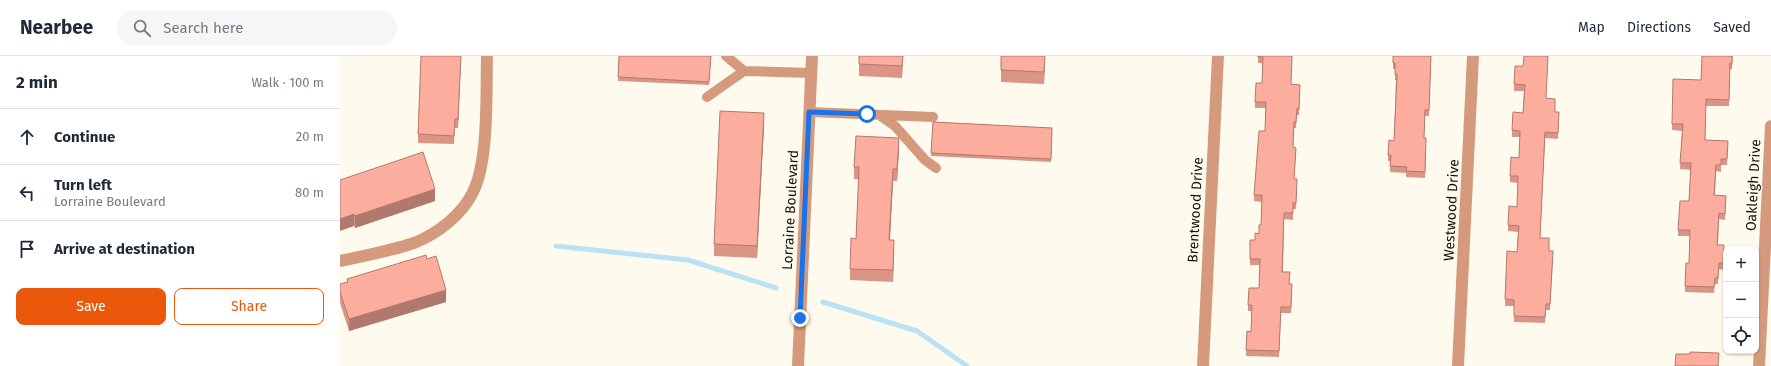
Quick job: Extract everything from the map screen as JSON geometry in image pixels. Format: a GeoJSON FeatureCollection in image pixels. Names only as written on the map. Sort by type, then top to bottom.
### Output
{"type":"FeatureCollection","features":[{"type":"Feature","properties":{"kind":"street"},"geometry":{"type":"LineString","coordinates":[[340,261],[414,242],[437,231],[454,217],[473,192],[483,151],[487,56]]}},
{"type":"Feature","properties":{"kind":"street","name":"Lorraine Boulevard"},"geometry":{"type":"LineString","coordinates":[[798,366],[812,56]]}},
{"type":"Feature","properties":{"kind":"street","name":"Brentwood Drive"},"geometry":{"type":"LineString","coordinates":[[1203,366],[1218,56]]}},
{"type":"Feature","properties":{"kind":"street","name":"Westwood Drive"},"geometry":{"type":"LineString","coordinates":[[1458,366],[1473,56]]}},
{"type":"Feature","properties":{"kind":"street","name":"Oakleigh Drive"},"geometry":{"type":"LineString","coordinates":[[1759,366],[1771,126]]}},
{"type":"Feature","properties":{"kind":"lane"},"geometry":{"type":"LineString","coordinates":[[726,56],[744,70],[811,73]]}},
{"type":"Feature","properties":{"kind":"lane"},"geometry":{"type":"LineString","coordinates":[[707,97],[744,70]]}},
{"type":"Feature","properties":{"kind":"lane"},"geometry":{"type":"LineString","coordinates":[[809,112],[933,117]]}},
{"type":"Feature","properties":{"kind":"lane"},"geometry":{"type":"LineString","coordinates":[[879,115],[895,126],[925,160],[936,168]]}},
{"type":"Feature","properties":{"kind":"building"},"geometry":{"type":"Polygon","coordinates":[[[421,56],[461,56],[458,119],[455,119],[454,136],[418,134],[421,56]]]}},
{"type":"Feature","properties":{"kind":"building"},"geometry":{"type":"Polygon","coordinates":[[[619,56],[711,56],[709,82],[618,77],[619,56]]]}},
{"type":"Feature","properties":{"kind":"building"},"geometry":{"type":"Polygon","coordinates":[[[859,56],[903,56],[902,66],[859,64],[859,56]]]}},
{"type":"Feature","properties":{"kind":"building"},"geometry":{"type":"Polygon","coordinates":[[[1001,56],[1045,56],[1044,72],[1001,70],[1001,56]]]}},
{"type":"Feature","properties":{"kind":"building"},"geometry":{"type":"Polygon","coordinates":[[[1258,56],[1292,56],[1291,84],[1300,85],[1299,109],[1297,108],[1296,122],[1294,122],[1293,147],[1296,148],[1294,179],[1297,179],[1296,203],[1293,203],[1293,213],[1284,213],[1282,272],[1290,272],[1289,284],[1292,284],[1291,307],[1281,307],[1279,351],[1246,350],[1247,331],[1251,332],[1252,305],[1248,305],[1249,288],[1259,288],[1260,259],[1250,259],[1250,240],[1255,240],[1255,233],[1259,234],[1259,225],[1261,225],[1262,195],[1254,195],[1259,131],[1265,131],[1266,102],[1255,102],[1256,83],[1262,83],[1263,57],[1258,56]]]}},
{"type":"Feature","properties":{"kind":"building"},"geometry":{"type":"Polygon","coordinates":[[[1393,56],[1431,56],[1429,110],[1425,110],[1425,172],[1406,171],[1407,167],[1390,166],[1391,155],[1388,155],[1389,140],[1394,141],[1397,74],[1395,74],[1395,63],[1393,63],[1393,56]]]}},
{"type":"Feature","properties":{"kind":"building"},"geometry":{"type":"Polygon","coordinates":[[[1524,56],[1548,56],[1546,98],[1555,99],[1555,112],[1559,112],[1558,133],[1545,132],[1540,238],[1549,238],[1549,251],[1553,251],[1550,304],[1546,304],[1545,317],[1514,316],[1514,300],[1505,299],[1507,251],[1517,252],[1519,226],[1508,225],[1509,206],[1517,207],[1518,176],[1510,176],[1511,157],[1519,158],[1520,131],[1512,130],[1513,112],[1523,113],[1525,85],[1514,84],[1515,66],[1523,66],[1524,56]]]}},
{"type":"Feature","properties":{"kind":"building"},"geometry":{"type":"Polygon","coordinates":[[[1702,56],[1732,56],[1732,63],[1730,63],[1729,100],[1706,99],[1705,140],[1728,141],[1727,159],[1721,159],[1721,165],[1716,165],[1714,195],[1726,196],[1725,214],[1719,213],[1717,245],[1724,245],[1723,263],[1719,263],[1718,278],[1715,278],[1714,287],[1685,286],[1686,263],[1689,263],[1690,230],[1678,230],[1680,201],[1689,201],[1691,163],[1680,163],[1683,124],[1672,124],[1673,79],[1701,80],[1702,56]]]}},
{"type":"Feature","properties":{"kind":"building"},"geometry":{"type":"Polygon","coordinates":[[[720,111],[764,113],[757,246],[714,244],[720,111]]]}},
{"type":"Feature","properties":{"kind":"building"},"geometry":{"type":"Polygon","coordinates":[[[933,122],[1052,128],[1051,159],[931,153],[933,122]]]}},
{"type":"Feature","properties":{"kind":"building"},"geometry":{"type":"Polygon","coordinates":[[[856,136],[899,138],[897,169],[893,169],[889,240],[894,240],[893,270],[850,269],[851,238],[856,239],[859,167],[854,167],[856,136]]]}},
{"type":"Feature","properties":{"kind":"building"},"geometry":{"type":"Polygon","coordinates":[[[423,152],[435,189],[355,216],[354,214],[340,219],[340,180],[423,152]]]}},
{"type":"Feature","properties":{"kind":"building"},"geometry":{"type":"Polygon","coordinates":[[[426,255],[427,259],[436,256],[446,290],[349,319],[340,292],[340,284],[348,282],[347,279],[426,255]]]}},
{"type":"Feature","properties":{"kind":"building"},"geometry":{"type":"Polygon","coordinates":[[[1690,352],[1719,353],[1718,366],[1675,366],[1676,354],[1690,354],[1690,352]]]}},
{"type":"Feature","properties":{"kind":"waterway"},"geometry":{"type":"LineString","coordinates":[[556,246],[688,260],[776,288]]}},
{"type":"Feature","properties":{"kind":"waterway"},"geometry":{"type":"LineString","coordinates":[[823,302],[917,331],[967,366]]}},
{"type":"Feature","properties":{"kind":"route"},"geometry":{"type":"LineString","coordinates":[[800,318],[809,112],[867,114]]}}]}
